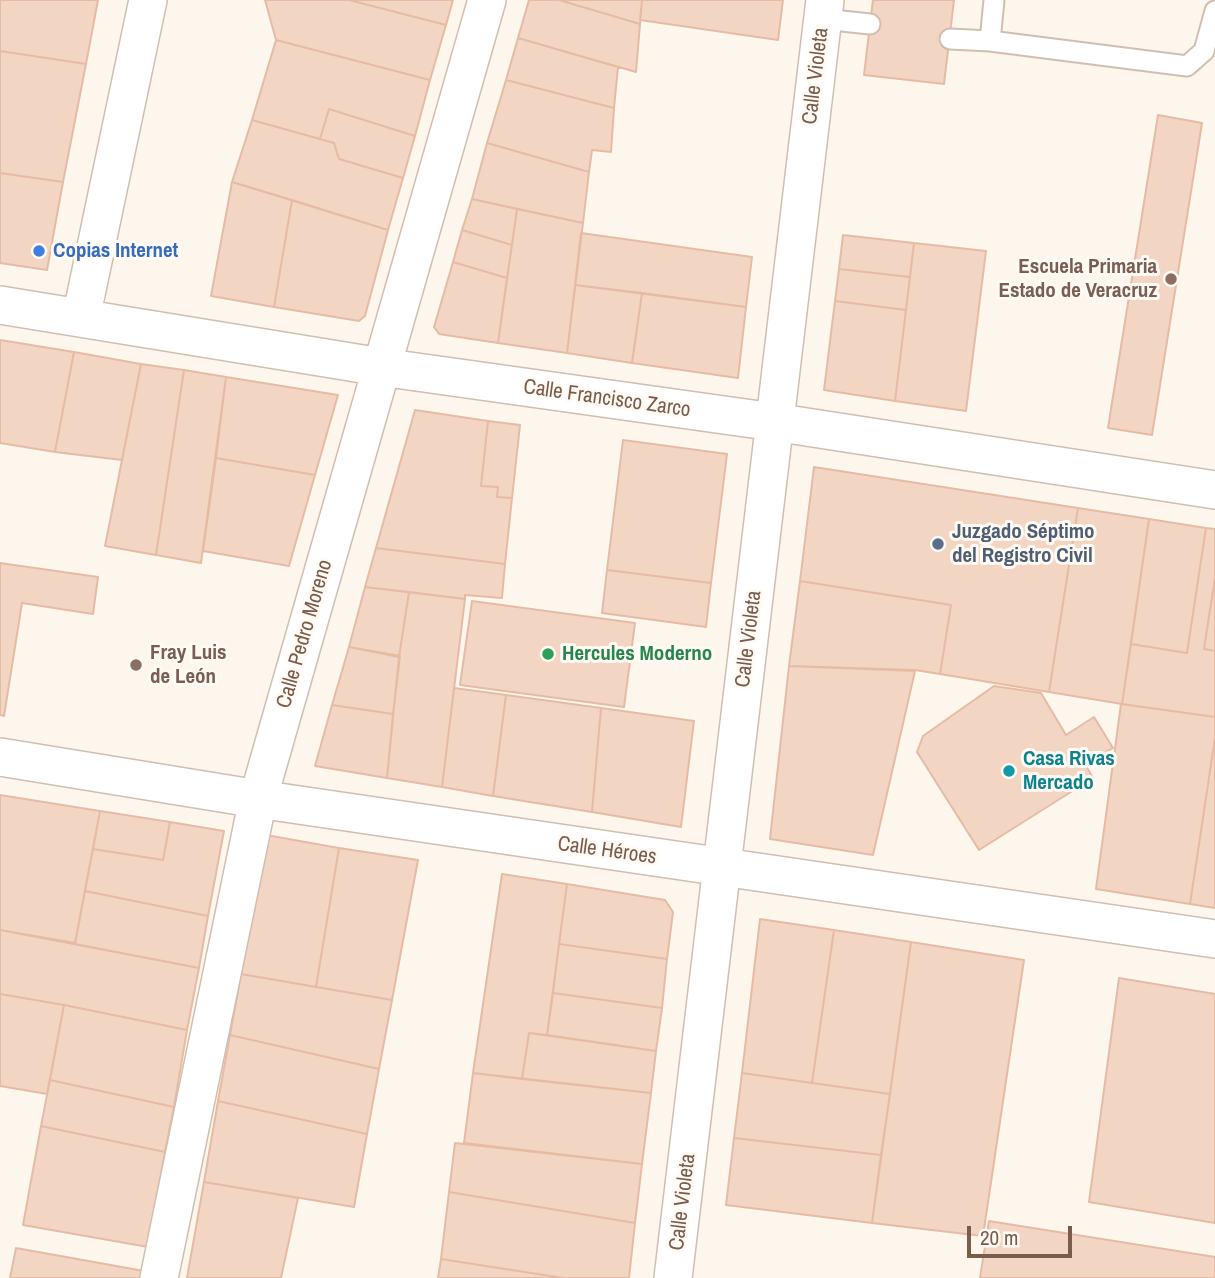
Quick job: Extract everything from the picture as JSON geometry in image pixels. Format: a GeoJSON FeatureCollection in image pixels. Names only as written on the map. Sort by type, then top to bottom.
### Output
{"type":"FeatureCollection","features":[{"type":"Feature","properties":{"kind":"street"},"geometry":{"type":"LineString","coordinates":[[81,318],[148,0]]}},
{"type":"Feature","properties":{"kind":"street","name":"Calle Pedro Moreno"},"geometry":{"type":"LineString","coordinates":[[159,1278],[258,799],[487,0]]}},
{"type":"Feature","properties":{"kind":"street","name":"Calle Violeta"},"geometry":{"type":"LineString","coordinates":[[674,1278],[824,9]]}},
{"type":"Feature","properties":{"kind":"street","name":"Calle Francisco Zarco"},"geometry":{"type":"LineString","coordinates":[[0,305],[381,367],[774,422],[1215,490]]}},
{"type":"Feature","properties":{"kind":"street","name":"Calle Héroes"},"geometry":{"type":"LineString","coordinates":[[0,757],[258,799],[1215,939]]}},
{"type":"Feature","properties":{"kind":"lane"},"geometry":{"type":"LineString","coordinates":[[990,41],[994,0]]}},
{"type":"Feature","properties":{"kind":"lane"},"geometry":{"type":"LineString","coordinates":[[824,9],[870,24]]}},
{"type":"Feature","properties":{"kind":"lane"},"geometry":{"type":"LineString","coordinates":[[950,40],[990,41],[1187,66],[1204,51],[1215,11]]}},
{"type":"Feature","properties":{"kind":"building"},"geometry":{"type":"Polygon","coordinates":[[[0,0],[98,0],[86,64],[0,51],[0,0]]]}},
{"type":"Feature","properties":{"kind":"building"},"geometry":{"type":"Polygon","coordinates":[[[265,0],[349,0],[446,25],[430,80],[276,40],[265,0]]]}},
{"type":"Feature","properties":{"kind":"building"},"geometry":{"type":"Polygon","coordinates":[[[349,0],[453,0],[446,25],[349,0]]]}},
{"type":"Feature","properties":{"kind":"building"},"geometry":{"type":"Polygon","coordinates":[[[529,0],[559,0],[640,24],[636,72],[518,38],[529,0]]]}},
{"type":"Feature","properties":{"kind":"building"},"geometry":{"type":"Polygon","coordinates":[[[559,0],[642,0],[640,24],[559,0]]]}},
{"type":"Feature","properties":{"kind":"building"},"geometry":{"type":"Polygon","coordinates":[[[642,0],[783,0],[778,40],[640,20],[642,0]]]}},
{"type":"Feature","properties":{"kind":"building"},"geometry":{"type":"Polygon","coordinates":[[[873,0],[954,0],[944,84],[864,75],[873,0]]]}},
{"type":"Feature","properties":{"kind":"building"},"geometry":{"type":"Polygon","coordinates":[[[518,38],[618,67],[614,108],[506,80],[518,38]]]}},
{"type":"Feature","properties":{"kind":"building"},"geometry":{"type":"Polygon","coordinates":[[[276,40],[430,80],[415,136],[329,109],[320,139],[252,120],[276,40]]]}},
{"type":"Feature","properties":{"kind":"building"},"geometry":{"type":"Polygon","coordinates":[[[0,51],[86,64],[63,182],[0,173],[0,51]]]}},
{"type":"Feature","properties":{"kind":"building"},"geometry":{"type":"Polygon","coordinates":[[[506,80],[614,108],[611,152],[592,150],[589,172],[487,143],[506,80]]]}},
{"type":"Feature","properties":{"kind":"building"},"geometry":{"type":"Polygon","coordinates":[[[329,109],[415,136],[403,178],[339,159],[334,143],[320,139],[329,109]]]}},
{"type":"Feature","properties":{"kind":"building"},"geometry":{"type":"Polygon","coordinates":[[[1158,115],[1202,123],[1152,435],[1108,428],[1158,115]]]}},
{"type":"Feature","properties":{"kind":"building"},"geometry":{"type":"Polygon","coordinates":[[[252,120],[334,143],[339,159],[403,178],[388,230],[232,182],[252,120]]]}},
{"type":"Feature","properties":{"kind":"building"},"geometry":{"type":"Polygon","coordinates":[[[487,143],[589,172],[583,223],[472,199],[487,143]]]}},
{"type":"Feature","properties":{"kind":"building"},"geometry":{"type":"Polygon","coordinates":[[[0,173],[63,182],[47,270],[0,263],[0,173]]]}},
{"type":"Feature","properties":{"kind":"building"},"geometry":{"type":"Polygon","coordinates":[[[232,182],[292,200],[274,307],[211,296],[232,182]]]}},
{"type":"Feature","properties":{"kind":"building"},"geometry":{"type":"Polygon","coordinates":[[[472,199],[517,209],[512,245],[462,230],[472,199]]]}},
{"type":"Feature","properties":{"kind":"building"},"geometry":{"type":"Polygon","coordinates":[[[292,200],[388,230],[365,316],[359,321],[274,307],[292,200]]]}},
{"type":"Feature","properties":{"kind":"building"},"geometry":{"type":"Polygon","coordinates":[[[517,209],[583,223],[567,353],[498,343],[517,209]]]}},
{"type":"Feature","properties":{"kind":"building"},"geometry":{"type":"Polygon","coordinates":[[[462,230],[512,245],[507,278],[453,262],[462,230]]]}},
{"type":"Feature","properties":{"kind":"building"},"geometry":{"type":"Polygon","coordinates":[[[581,233],[752,257],[746,307],[575,285],[581,233]]]}},
{"type":"Feature","properties":{"kind":"building"},"geometry":{"type":"Polygon","coordinates":[[[843,235],[914,243],[910,277],[839,269],[843,235]]]}},
{"type":"Feature","properties":{"kind":"building"},"geometry":{"type":"Polygon","coordinates":[[[914,243],[986,251],[966,411],[895,401],[914,243]]]}},
{"type":"Feature","properties":{"kind":"building"},"geometry":{"type":"Polygon","coordinates":[[[453,262],[507,278],[498,343],[439,334],[434,327],[453,262]]]}},
{"type":"Feature","properties":{"kind":"building"},"geometry":{"type":"Polygon","coordinates":[[[839,269],[910,277],[906,310],[835,301],[839,269]]]}},
{"type":"Feature","properties":{"kind":"building"},"geometry":{"type":"Polygon","coordinates":[[[575,285],[642,293],[632,363],[567,353],[575,285]]]}},
{"type":"Feature","properties":{"kind":"building"},"geometry":{"type":"Polygon","coordinates":[[[642,293],[746,307],[738,378],[632,363],[642,293]]]}},
{"type":"Feature","properties":{"kind":"building"},"geometry":{"type":"Polygon","coordinates":[[[835,301],[906,310],[895,401],[824,390],[835,301]]]}},
{"type":"Feature","properties":{"kind":"building"},"geometry":{"type":"Polygon","coordinates":[[[0,340],[74,352],[55,452],[0,443],[0,340]]]}},
{"type":"Feature","properties":{"kind":"building"},"geometry":{"type":"Polygon","coordinates":[[[74,352],[141,364],[122,460],[55,452],[74,352]]]}},
{"type":"Feature","properties":{"kind":"building"},"geometry":{"type":"Polygon","coordinates":[[[141,364],[184,370],[156,555],[105,546],[141,364]]]}},
{"type":"Feature","properties":{"kind":"building"},"geometry":{"type":"Polygon","coordinates":[[[184,370],[226,377],[201,563],[156,555],[184,370]]]}},
{"type":"Feature","properties":{"kind":"building"},"geometry":{"type":"Polygon","coordinates":[[[226,377],[338,395],[315,475],[216,458],[226,377]]]}},
{"type":"Feature","properties":{"kind":"building"},"geometry":{"type":"Polygon","coordinates":[[[415,410],[488,421],[481,486],[498,487],[497,497],[512,498],[505,564],[376,548],[415,410]]]}},
{"type":"Feature","properties":{"kind":"building"},"geometry":{"type":"Polygon","coordinates":[[[488,421],[520,425],[512,498],[497,497],[498,487],[481,486],[488,421]]]}},
{"type":"Feature","properties":{"kind":"building"},"geometry":{"type":"Polygon","coordinates":[[[623,440],[727,454],[711,583],[607,570],[623,440]]]}},
{"type":"Feature","properties":{"kind":"building"},"geometry":{"type":"Polygon","coordinates":[[[216,458],[315,475],[289,566],[203,551],[216,458]]]}},
{"type":"Feature","properties":{"kind":"building","name":"Juzgado Séptimo del Registro Civil"},"geometry":{"type":"Polygon","coordinates":[[[814,467],[1078,508],[1049,692],[940,674],[951,605],[800,581],[814,467]]]}},
{"type":"Feature","properties":{"kind":"building"},"geometry":{"type":"Polygon","coordinates":[[[1078,508],[1149,519],[1122,704],[1049,692],[1078,508]]]}},
{"type":"Feature","properties":{"kind":"building"},"geometry":{"type":"Polygon","coordinates":[[[1149,519],[1206,528],[1187,653],[1131,644],[1149,519]]]}},
{"type":"Feature","properties":{"kind":"building"},"geometry":{"type":"Polygon","coordinates":[[[1206,528],[1215,529],[1215,578],[1204,649],[1215,651],[1215,717],[1122,704],[1131,644],[1187,653],[1206,528]]]}},
{"type":"Feature","properties":{"kind":"building"},"geometry":{"type":"Polygon","coordinates":[[[376,548],[505,564],[502,598],[465,595],[465,599],[365,587],[376,548]]]}},
{"type":"Feature","properties":{"kind":"building"},"geometry":{"type":"Polygon","coordinates":[[[0,563],[98,577],[93,614],[22,603],[4,716],[0,715],[0,563]]]}},
{"type":"Feature","properties":{"kind":"building"},"geometry":{"type":"Polygon","coordinates":[[[607,570],[711,583],[706,627],[602,613],[607,570]]]}},
{"type":"Feature","properties":{"kind":"building"},"geometry":{"type":"Polygon","coordinates":[[[1215,578],[1215,651],[1204,649],[1215,578]]]}},
{"type":"Feature","properties":{"kind":"building"},"geometry":{"type":"Polygon","coordinates":[[[800,581],[951,605],[940,674],[915,670],[789,666],[800,581]]]}},
{"type":"Feature","properties":{"kind":"building"},"geometry":{"type":"Polygon","coordinates":[[[365,587],[409,592],[399,657],[349,647],[365,587]]]}},
{"type":"Feature","properties":{"kind":"building"},"geometry":{"type":"Polygon","coordinates":[[[409,592],[465,599],[442,787],[387,778],[399,657],[409,592]]]}},
{"type":"Feature","properties":{"kind":"building","name":"Hercules Moderno"},"geometry":{"type":"Polygon","coordinates":[[[472,601],[635,623],[624,707],[460,685],[472,601]]]}},
{"type":"Feature","properties":{"kind":"building"},"geometry":{"type":"Polygon","coordinates":[[[349,647],[400,656],[393,714],[332,705],[349,647]]]}},
{"type":"Feature","properties":{"kind":"building"},"geometry":{"type":"Polygon","coordinates":[[[789,666],[915,671],[873,855],[770,839],[789,666]]]}},
{"type":"Feature","properties":{"kind":"building","name":"Casa Rivas Mercado"},"geometry":{"type":"Polygon","coordinates":[[[994,686],[1041,693],[1066,735],[1094,717],[1113,748],[1085,764],[1093,778],[979,850],[917,752],[923,736],[994,686]]]}},
{"type":"Feature","properties":{"kind":"building"},"geometry":{"type":"Polygon","coordinates":[[[454,688],[506,695],[493,796],[442,787],[454,688]]]}},
{"type":"Feature","properties":{"kind":"building"},"geometry":{"type":"Polygon","coordinates":[[[506,695],[601,708],[592,812],[493,796],[506,695]]]}},
{"type":"Feature","properties":{"kind":"building"},"geometry":{"type":"Polygon","coordinates":[[[1121,704],[1215,717],[1215,738],[1190,904],[1096,889],[1121,704]]]}},
{"type":"Feature","properties":{"kind":"building"},"geometry":{"type":"Polygon","coordinates":[[[332,705],[393,714],[387,778],[315,766],[332,705]]]}},
{"type":"Feature","properties":{"kind":"building"},"geometry":{"type":"Polygon","coordinates":[[[601,708],[694,721],[681,827],[592,812],[601,708]]]}},
{"type":"Feature","properties":{"kind":"building"},"geometry":{"type":"Polygon","coordinates":[[[1215,738],[1215,908],[1190,904],[1215,738]]]}},
{"type":"Feature","properties":{"kind":"building"},"geometry":{"type":"Polygon","coordinates":[[[0,795],[100,811],[75,943],[0,930],[0,795]]]}},
{"type":"Feature","properties":{"kind":"building"},"geometry":{"type":"Polygon","coordinates":[[[100,811],[170,822],[163,860],[93,849],[100,811]]]}},
{"type":"Feature","properties":{"kind":"building"},"geometry":{"type":"Polygon","coordinates":[[[170,822],[224,831],[208,916],[85,891],[93,849],[163,860],[170,822]]]}},
{"type":"Feature","properties":{"kind":"building"},"geometry":{"type":"Polygon","coordinates":[[[266,835],[339,848],[316,987],[241,974],[266,835]]]}},
{"type":"Feature","properties":{"kind":"building"},"geometry":{"type":"Polygon","coordinates":[[[339,848],[418,860],[392,1000],[316,987],[339,848]]]}},
{"type":"Feature","properties":{"kind":"building"},"geometry":{"type":"Polygon","coordinates":[[[502,874],[567,884],[547,1035],[529,1033],[522,1079],[473,1073],[502,874]]]}},
{"type":"Feature","properties":{"kind":"building"},"geometry":{"type":"Polygon","coordinates":[[[567,884],[665,900],[673,912],[667,959],[559,944],[567,884]]]}},
{"type":"Feature","properties":{"kind":"building"},"geometry":{"type":"Polygon","coordinates":[[[85,891],[208,916],[199,968],[75,944],[85,891]]]}},
{"type":"Feature","properties":{"kind":"building"},"geometry":{"type":"Polygon","coordinates":[[[760,919],[834,930],[812,1083],[742,1073],[760,919]]]}},
{"type":"Feature","properties":{"kind":"building"},"geometry":{"type":"Polygon","coordinates":[[[0,930],[199,968],[187,1030],[0,994],[0,930]]]}},
{"type":"Feature","properties":{"kind":"building"},"geometry":{"type":"Polygon","coordinates":[[[834,930],[911,942],[890,1094],[812,1083],[834,930]]]}},
{"type":"Feature","properties":{"kind":"building"},"geometry":{"type":"Polygon","coordinates":[[[911,942],[1024,960],[983,1236],[872,1223],[911,942]]]}},
{"type":"Feature","properties":{"kind":"building"},"geometry":{"type":"Polygon","coordinates":[[[559,944],[667,959],[662,1008],[553,993],[559,944]]]}},
{"type":"Feature","properties":{"kind":"building"},"geometry":{"type":"Polygon","coordinates":[[[241,974],[392,1000],[379,1069],[230,1035],[241,974]]]}},
{"type":"Feature","properties":{"kind":"building"},"geometry":{"type":"Polygon","coordinates":[[[1119,978],[1215,994],[1215,1223],[1089,1202],[1119,978]]]}},
{"type":"Feature","properties":{"kind":"building"},"geometry":{"type":"Polygon","coordinates":[[[553,993],[662,1008],[656,1051],[547,1035],[553,993]]]}},
{"type":"Feature","properties":{"kind":"building"},"geometry":{"type":"Polygon","coordinates":[[[0,994],[64,1005],[47,1094],[0,1086],[0,994]]]}},
{"type":"Feature","properties":{"kind":"building"},"geometry":{"type":"Polygon","coordinates":[[[64,1005],[187,1030],[174,1107],[50,1080],[64,1005]]]}},
{"type":"Feature","properties":{"kind":"building"},"geometry":{"type":"Polygon","coordinates":[[[529,1033],[656,1051],[651,1093],[522,1079],[529,1033]]]}},
{"type":"Feature","properties":{"kind":"building"},"geometry":{"type":"Polygon","coordinates":[[[230,1035],[379,1069],[367,1134],[218,1101],[230,1035]]]}},
{"type":"Feature","properties":{"kind":"building"},"geometry":{"type":"Polygon","coordinates":[[[473,1073],[651,1093],[642,1164],[464,1143],[473,1073]]]}},
{"type":"Feature","properties":{"kind":"building"},"geometry":{"type":"Polygon","coordinates":[[[742,1073],[890,1094],[881,1155],[734,1138],[742,1073]]]}},
{"type":"Feature","properties":{"kind":"building"},"geometry":{"type":"Polygon","coordinates":[[[50,1080],[174,1107],[165,1152],[41,1126],[50,1080]]]}},
{"type":"Feature","properties":{"kind":"building"},"geometry":{"type":"Polygon","coordinates":[[[218,1101],[367,1134],[354,1207],[204,1182],[218,1101]]]}},
{"type":"Feature","properties":{"kind":"building"},"geometry":{"type":"Polygon","coordinates":[[[41,1126],[165,1152],[148,1247],[23,1225],[41,1126]]]}},
{"type":"Feature","properties":{"kind":"building"},"geometry":{"type":"Polygon","coordinates":[[[734,1138],[881,1155],[872,1223],[726,1205],[734,1138]]]}},
{"type":"Feature","properties":{"kind":"building"},"geometry":{"type":"Polygon","coordinates":[[[455,1143],[642,1164],[635,1223],[449,1192],[455,1143]]]}},
{"type":"Feature","properties":{"kind":"building"},"geometry":{"type":"Polygon","coordinates":[[[204,1182],[298,1198],[281,1278],[187,1278],[204,1182]]]}},
{"type":"Feature","properties":{"kind":"building"},"geometry":{"type":"Polygon","coordinates":[[[449,1192],[635,1223],[629,1278],[563,1278],[441,1259],[449,1192]]]}},
{"type":"Feature","properties":{"kind":"building"},"geometry":{"type":"Polygon","coordinates":[[[989,1221],[1215,1257],[1215,1278],[980,1278],[989,1221]]]}},
{"type":"Feature","properties":{"kind":"building"},"geometry":{"type":"Polygon","coordinates":[[[16,1248],[144,1271],[142,1278],[10,1278],[16,1248]]]}},
{"type":"Feature","properties":{"kind":"building"},"geometry":{"type":"Polygon","coordinates":[[[441,1259],[563,1278],[438,1278],[441,1259]]]}},
{"type":"Feature","properties":{"kind":"place","name":"Copias Internet"},"geometry":{"type":"Point","coordinates":[39,251]}},
{"type":"Feature","properties":{"kind":"place","name":"Escuela Primaria Estado de Veracruz"},"geometry":{"type":"Point","coordinates":[1171,279]}},
{"type":"Feature","properties":{"kind":"place","name":"Juzgado Séptimo del Registro Civil"},"geometry":{"type":"Point","coordinates":[938,544]}},
{"type":"Feature","properties":{"kind":"place","name":"Hercules Moderno"},"geometry":{"type":"Point","coordinates":[548,654]}},
{"type":"Feature","properties":{"kind":"place","name":"Fray Luis de León"},"geometry":{"type":"Point","coordinates":[136,665]}},
{"type":"Feature","properties":{"kind":"place","name":"Casa Rivas Mercado"},"geometry":{"type":"Point","coordinates":[1009,771]}}]}
